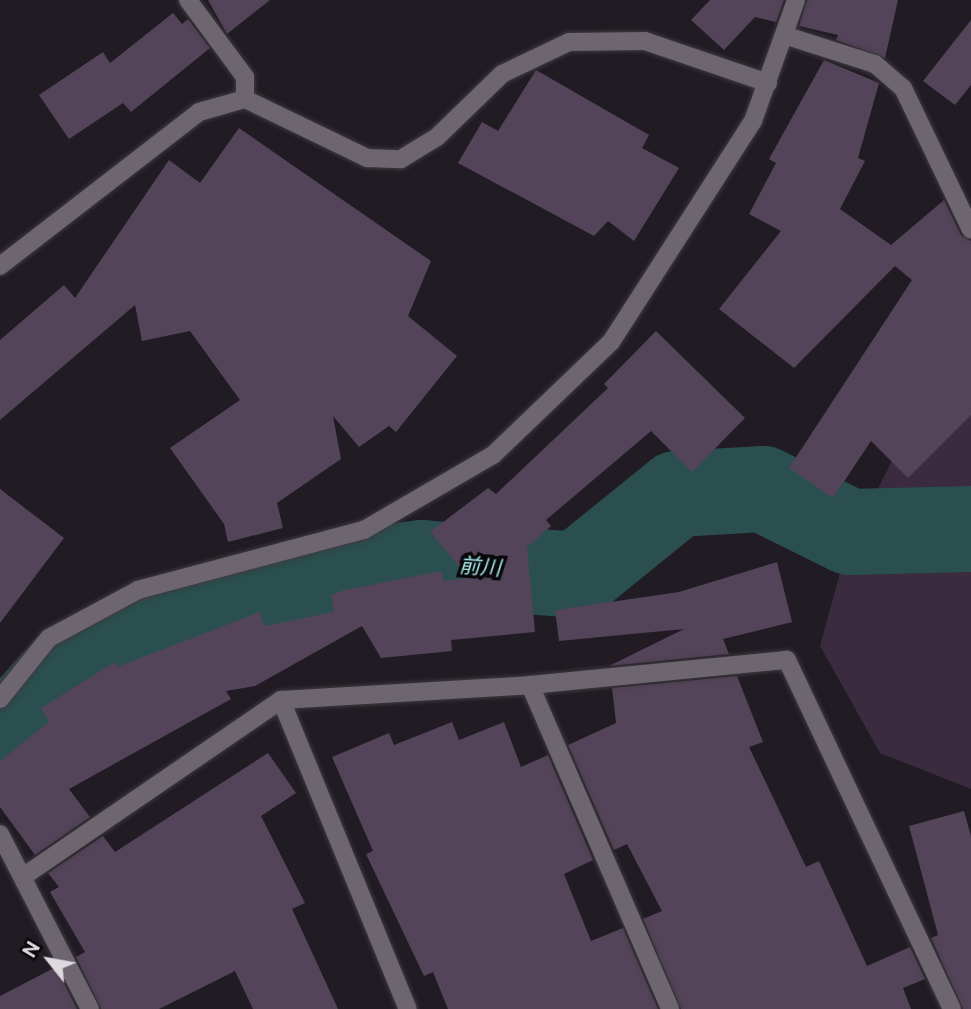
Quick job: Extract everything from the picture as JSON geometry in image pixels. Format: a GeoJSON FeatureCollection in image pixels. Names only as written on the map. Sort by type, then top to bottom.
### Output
{"type":"FeatureCollection","features":[{"type":"Feature","properties":{"kind":"street"},"geometry":{"type":"LineString","coordinates":[[188,0],[245,77],[245,99]]}},
{"type":"Feature","properties":{"kind":"street"},"geometry":{"type":"LineString","coordinates":[[0,699],[50,638],[138,590],[364,530],[493,455],[611,342],[753,121],[787,36],[796,0]]}},
{"type":"Feature","properties":{"kind":"street"},"geometry":{"type":"LineString","coordinates":[[787,36],[875,64],[903,88],[971,230]]}},
{"type":"Feature","properties":{"kind":"street"},"geometry":{"type":"LineString","coordinates":[[0,266],[199,112],[245,99],[368,158],[401,159],[437,137],[502,74],[569,41],[645,41],[768,83]]}},
{"type":"Feature","properties":{"kind":"street"},"geometry":{"type":"LineString","coordinates":[[24,876],[281,700],[530,685],[787,660],[952,1009]]}},
{"type":"Feature","properties":{"kind":"street"},"geometry":{"type":"LineString","coordinates":[[530,685],[670,1009]]}},
{"type":"Feature","properties":{"kind":"street"},"geometry":{"type":"LineString","coordinates":[[281,700],[408,1009]]}},
{"type":"Feature","properties":{"kind":"street"},"geometry":{"type":"LineString","coordinates":[[0,834],[24,876],[90,1009]]}},
{"type":"Feature","properties":{"kind":"shaded area"},"geometry":{"type":"Polygon","coordinates":[[[971,398],[971,789],[880,753],[820,646],[845,555],[908,428],[971,398]]]}},
{"type":"Feature","properties":{"kind":"building"},"geometry":{"type":"Polygon","coordinates":[[[208,0],[270,0],[227,34],[208,0]]]}},
{"type":"Feature","properties":{"kind":"building"},"geometry":{"type":"Polygon","coordinates":[[[710,0],[784,0],[776,22],[755,17],[724,50],[691,20],[710,0]]]}},
{"type":"Feature","properties":{"kind":"building"},"geometry":{"type":"Polygon","coordinates":[[[807,0],[898,0],[885,58],[836,40],[838,35],[799,26],[807,0]]]}},
{"type":"Feature","properties":{"kind":"building"},"geometry":{"type":"Polygon","coordinates":[[[173,13],[182,24],[188,19],[210,48],[131,112],[123,103],[69,139],[39,95],[103,52],[110,63],[173,13]]]}},
{"type":"Feature","properties":{"kind":"building"},"geometry":{"type":"Polygon","coordinates":[[[971,20],[971,85],[955,105],[923,81],[971,20]]]}},
{"type":"Feature","properties":{"kind":"building"},"geometry":{"type":"Polygon","coordinates":[[[824,60],[879,83],[858,158],[865,161],[840,209],[891,245],[944,200],[961,235],[971,241],[971,415],[908,478],[871,441],[833,498],[789,468],[912,280],[895,266],[794,368],[719,309],[781,231],[749,214],[776,163],[769,159],[824,60]]]}},
{"type":"Feature","properties":{"kind":"building"},"geometry":{"type":"Polygon","coordinates":[[[536,70],[649,135],[642,148],[679,168],[634,241],[608,221],[594,236],[458,163],[482,122],[498,131],[536,70]]]}},
{"type":"Feature","properties":{"kind":"building"},"geometry":{"type":"Polygon","coordinates":[[[239,128],[431,261],[408,316],[457,356],[396,432],[389,426],[359,447],[333,416],[341,459],[277,503],[283,528],[228,542],[224,524],[170,448],[240,400],[190,331],[142,341],[135,305],[0,420],[0,340],[64,285],[75,298],[169,160],[200,183],[239,128]]]}},
{"type":"Feature","properties":{"kind":"building"},"geometry":{"type":"Polygon","coordinates":[[[656,331],[745,418],[692,472],[651,431],[546,520],[551,526],[527,547],[535,632],[451,640],[452,651],[381,658],[362,626],[255,686],[226,691],[231,699],[69,789],[90,817],[35,855],[0,807],[0,761],[49,722],[41,708],[115,662],[117,667],[260,612],[264,626],[334,612],[331,595],[341,591],[441,571],[444,581],[469,578],[430,532],[488,488],[496,494],[608,388],[604,384],[656,331]]]}},
{"type":"Feature","properties":{"kind":"building"},"geometry":{"type":"Polygon","coordinates":[[[0,489],[64,538],[0,623],[0,489]]]}},
{"type":"Feature","properties":{"kind":"building"},"geometry":{"type":"Polygon","coordinates":[[[777,562],[792,622],[723,639],[729,654],[609,666],[684,629],[559,641],[555,610],[679,592],[777,562]]]}},
{"type":"Feature","properties":{"kind":"building"},"geometry":{"type":"Polygon","coordinates":[[[737,676],[763,742],[749,747],[806,867],[819,861],[867,966],[910,947],[925,979],[903,988],[911,1009],[681,1009],[643,919],[662,911],[627,844],[614,850],[568,745],[616,723],[612,688],[737,676]]]}},
{"type":"Feature","properties":{"kind":"building"},"geometry":{"type":"Polygon","coordinates":[[[452,722],[459,740],[504,722],[521,767],[548,755],[593,860],[564,874],[591,941],[623,928],[658,1009],[448,1009],[433,972],[424,976],[366,854],[373,851],[332,757],[389,733],[394,745],[452,722]]]}},
{"type":"Feature","properties":{"kind":"building"},"geometry":{"type":"Polygon","coordinates":[[[268,753],[296,793],[261,816],[305,903],[292,909],[338,1009],[253,1009],[235,971],[159,1009],[101,1009],[76,957],[85,952],[50,892],[59,887],[48,873],[103,836],[115,852],[268,753]]]}},
{"type":"Feature","properties":{"kind":"building"},"geometry":{"type":"Polygon","coordinates":[[[964,811],[971,836],[971,1009],[963,1009],[931,938],[938,935],[909,826],[964,811]]]}},
{"type":"Feature","properties":{"kind":"building"},"geometry":{"type":"Polygon","coordinates":[[[56,967],[77,1009],[0,1009],[0,996],[56,967]]]}},
{"type":"Feature","properties":{"kind":"waterway","name":"前川"},"geometry":{"type":"LineString","coordinates":[[0,742],[71,664],[335,574],[422,563],[577,575],[677,494],[763,489],[850,532],[971,529]]}}]}
